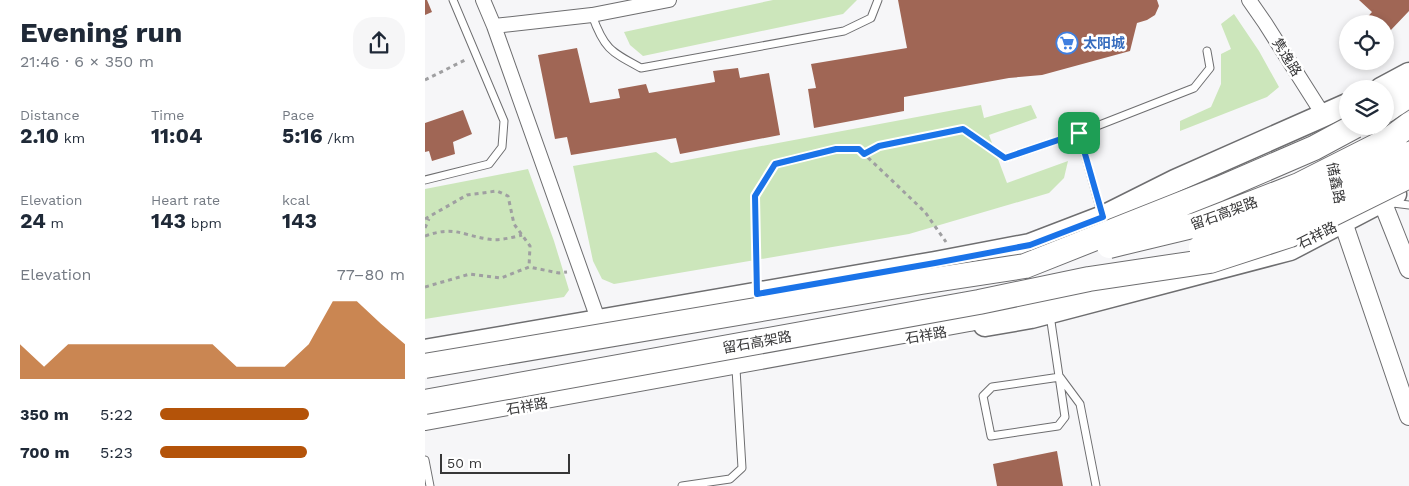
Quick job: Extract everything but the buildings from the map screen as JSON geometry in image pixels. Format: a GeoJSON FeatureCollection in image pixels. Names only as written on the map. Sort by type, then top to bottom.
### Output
{"type":"FeatureCollection","features":[{"type":"Feature","properties":{"kind":"highway"},"geometry":{"type":"LineString","coordinates":[[1394,105],[1409,94]]}},
{"type":"Feature","properties":{"kind":"highway","name":"留石高架路"},"geometry":{"type":"LineString","coordinates":[[425,366],[1025,266],[1196,225],[1299,185],[1390,139],[1409,125]]}},
{"type":"Feature","properties":{"kind":"highway","name":"留石高架路"},"geometry":{"type":"LineString","coordinates":[[1025,266],[1219,189],[1314,148],[1339,135]]}},
{"type":"Feature","properties":{"kind":"highway","name":"留石高架路"},"geometry":{"type":"LineString","coordinates":[[1089,279],[1218,242],[1315,202],[1409,154]]}},
{"type":"Feature","properties":{"kind":"highway","name":"留石高架路"},"geometry":{"type":"LineString","coordinates":[[425,402],[979,302],[1089,279],[1209,261],[1290,235],[1409,176]]}},
{"type":"Feature","properties":{"kind":"highway"},"geometry":{"type":"LineString","coordinates":[[425,418],[969,319],[1209,261]]}},
{"type":"Feature","properties":{"kind":"main road"},"geometry":{"type":"LineString","coordinates":[[1394,82],[1409,74]]}},
{"type":"Feature","properties":{"kind":"main road"},"geometry":{"type":"LineString","coordinates":[[425,350],[599,322],[1030,245],[1103,217],[1175,181],[1339,109]]}},
{"type":"Feature","properties":{"kind":"main road","name":"石祥路"},"geometry":{"type":"LineString","coordinates":[[425,424],[1031,317],[1290,249],[1409,186]]}},
{"type":"Feature","properties":{"kind":"street"},"geometry":{"type":"LineString","coordinates":[[483,0],[494,26],[599,322]]}},
{"type":"Feature","properties":{"kind":"street"},"geometry":{"type":"LineString","coordinates":[[494,26],[592,15],[669,0]]}},
{"type":"Feature","properties":{"kind":"street","name":"隽逸路"},"geometry":{"type":"LineString","coordinates":[[1249,0],[1323,116]]}},
{"type":"Feature","properties":{"kind":"street","name":"储鑫路"},"geometry":{"type":"LineString","coordinates":[[1323,116],[1382,201],[1409,270]]}},
{"type":"Feature","properties":{"kind":"street","name":"储鑫路"},"geometry":{"type":"LineString","coordinates":[[1323,116],[1343,222],[1409,416]]}},
{"type":"Feature","properties":{"kind":"lane"},"geometry":{"type":"LineString","coordinates":[[425,180],[489,164],[502,147],[504,121],[453,0]]}},
{"type":"Feature","properties":{"kind":"lane"},"geometry":{"type":"LineString","coordinates":[[592,15],[600,38],[616,55],[641,68],[844,31],[871,18],[879,0]]}},
{"type":"Feature","properties":{"kind":"lane"},"geometry":{"type":"LineString","coordinates":[[1005,158],[1079,133],[1194,88],[1210,68],[1207,51]]}},
{"type":"Feature","properties":{"kind":"lane"},"geometry":{"type":"LineString","coordinates":[[1079,133],[1103,217]]}},
{"type":"Feature","properties":{"kind":"lane"},"geometry":{"type":"LineString","coordinates":[[1382,201],[1409,205]]}},
{"type":"Feature","properties":{"kind":"lane"},"geometry":{"type":"LineString","coordinates":[[1050,312],[1065,417],[1058,426],[991,436],[983,396],[992,387],[1059,377]]}},
{"type":"Feature","properties":{"kind":"lane"},"geometry":{"type":"LineString","coordinates":[[682,486],[731,479],[742,468],[735,369]]}},
{"type":"Feature","properties":{"kind":"lane"},"geometry":{"type":"LineString","coordinates":[[1059,377],[1080,404],[1096,486]]}},
{"type":"Feature","properties":{"kind":"lane"},"geometry":{"type":"LineString","coordinates":[[425,460],[430,486]]}},
{"type":"Feature","properties":{"kind":"path"},"geometry":{"type":"LineString","coordinates":[[425,78],[430,78],[476,54]]}},
{"type":"Feature","properties":{"kind":"path"},"geometry":{"type":"LineString","coordinates":[[864,154],[879,146],[963,129],[1005,158]]}},
{"type":"Feature","properties":{"kind":"path"},"geometry":{"type":"LineString","coordinates":[[757,294],[755,196],[775,164],[836,149],[859,149],[925,212],[958,259]]}},
{"type":"Feature","properties":{"kind":"path"},"geometry":{"type":"LineString","coordinates":[[425,228],[427,219],[467,195],[497,191],[508,196],[514,224],[530,246],[529,267]]}},
{"type":"Feature","properties":{"kind":"path"},"geometry":{"type":"LineString","coordinates":[[425,236],[443,230],[466,233],[487,240],[504,240],[522,235]]}},
{"type":"Feature","properties":{"kind":"path"},"geometry":{"type":"LineString","coordinates":[[425,287],[470,274],[501,278],[529,267],[559,273],[580,271]]}},
{"type":"Feature","properties":{"kind":"green space"},"geometry":{"type":"Polygon","coordinates":[[[773,0],[857,0],[843,14],[643,56],[630,45],[624,32],[773,0]]]}},
{"type":"Feature","properties":{"kind":"green space"},"geometry":{"type":"Polygon","coordinates":[[[1234,14],[1259,51],[1279,87],[1267,97],[1180,131],[1180,121],[1211,107],[1221,84],[1221,54],[1231,49],[1221,24],[1234,14]]]}},
{"type":"Feature","properties":{"kind":"green space"},"geometry":{"type":"Polygon","coordinates":[[[981,105],[984,118],[1031,105],[1037,118],[989,135],[1007,183],[1068,161],[1064,178],[1049,193],[909,234],[614,284],[602,279],[593,261],[573,166],[656,152],[671,163],[981,105]]]}},
{"type":"Feature","properties":{"kind":"green space"},"geometry":{"type":"Polygon","coordinates":[[[528,169],[554,241],[569,290],[564,297],[425,319],[425,189],[528,169]]]}},
{"type":"Feature","properties":{"kind":"place","name":"太阳城"},"geometry":{"type":"Point","coordinates":[1067,43]}},
{"type":"Feature","properties":{"kind":"route"},"geometry":{"type":"LineString","coordinates":[[963,129],[1005,158],[1079,133],[1103,217],[1030,245],[757,294],[755,196],[775,164],[836,149],[859,149],[864,154],[879,146],[963,129]]}}]}
